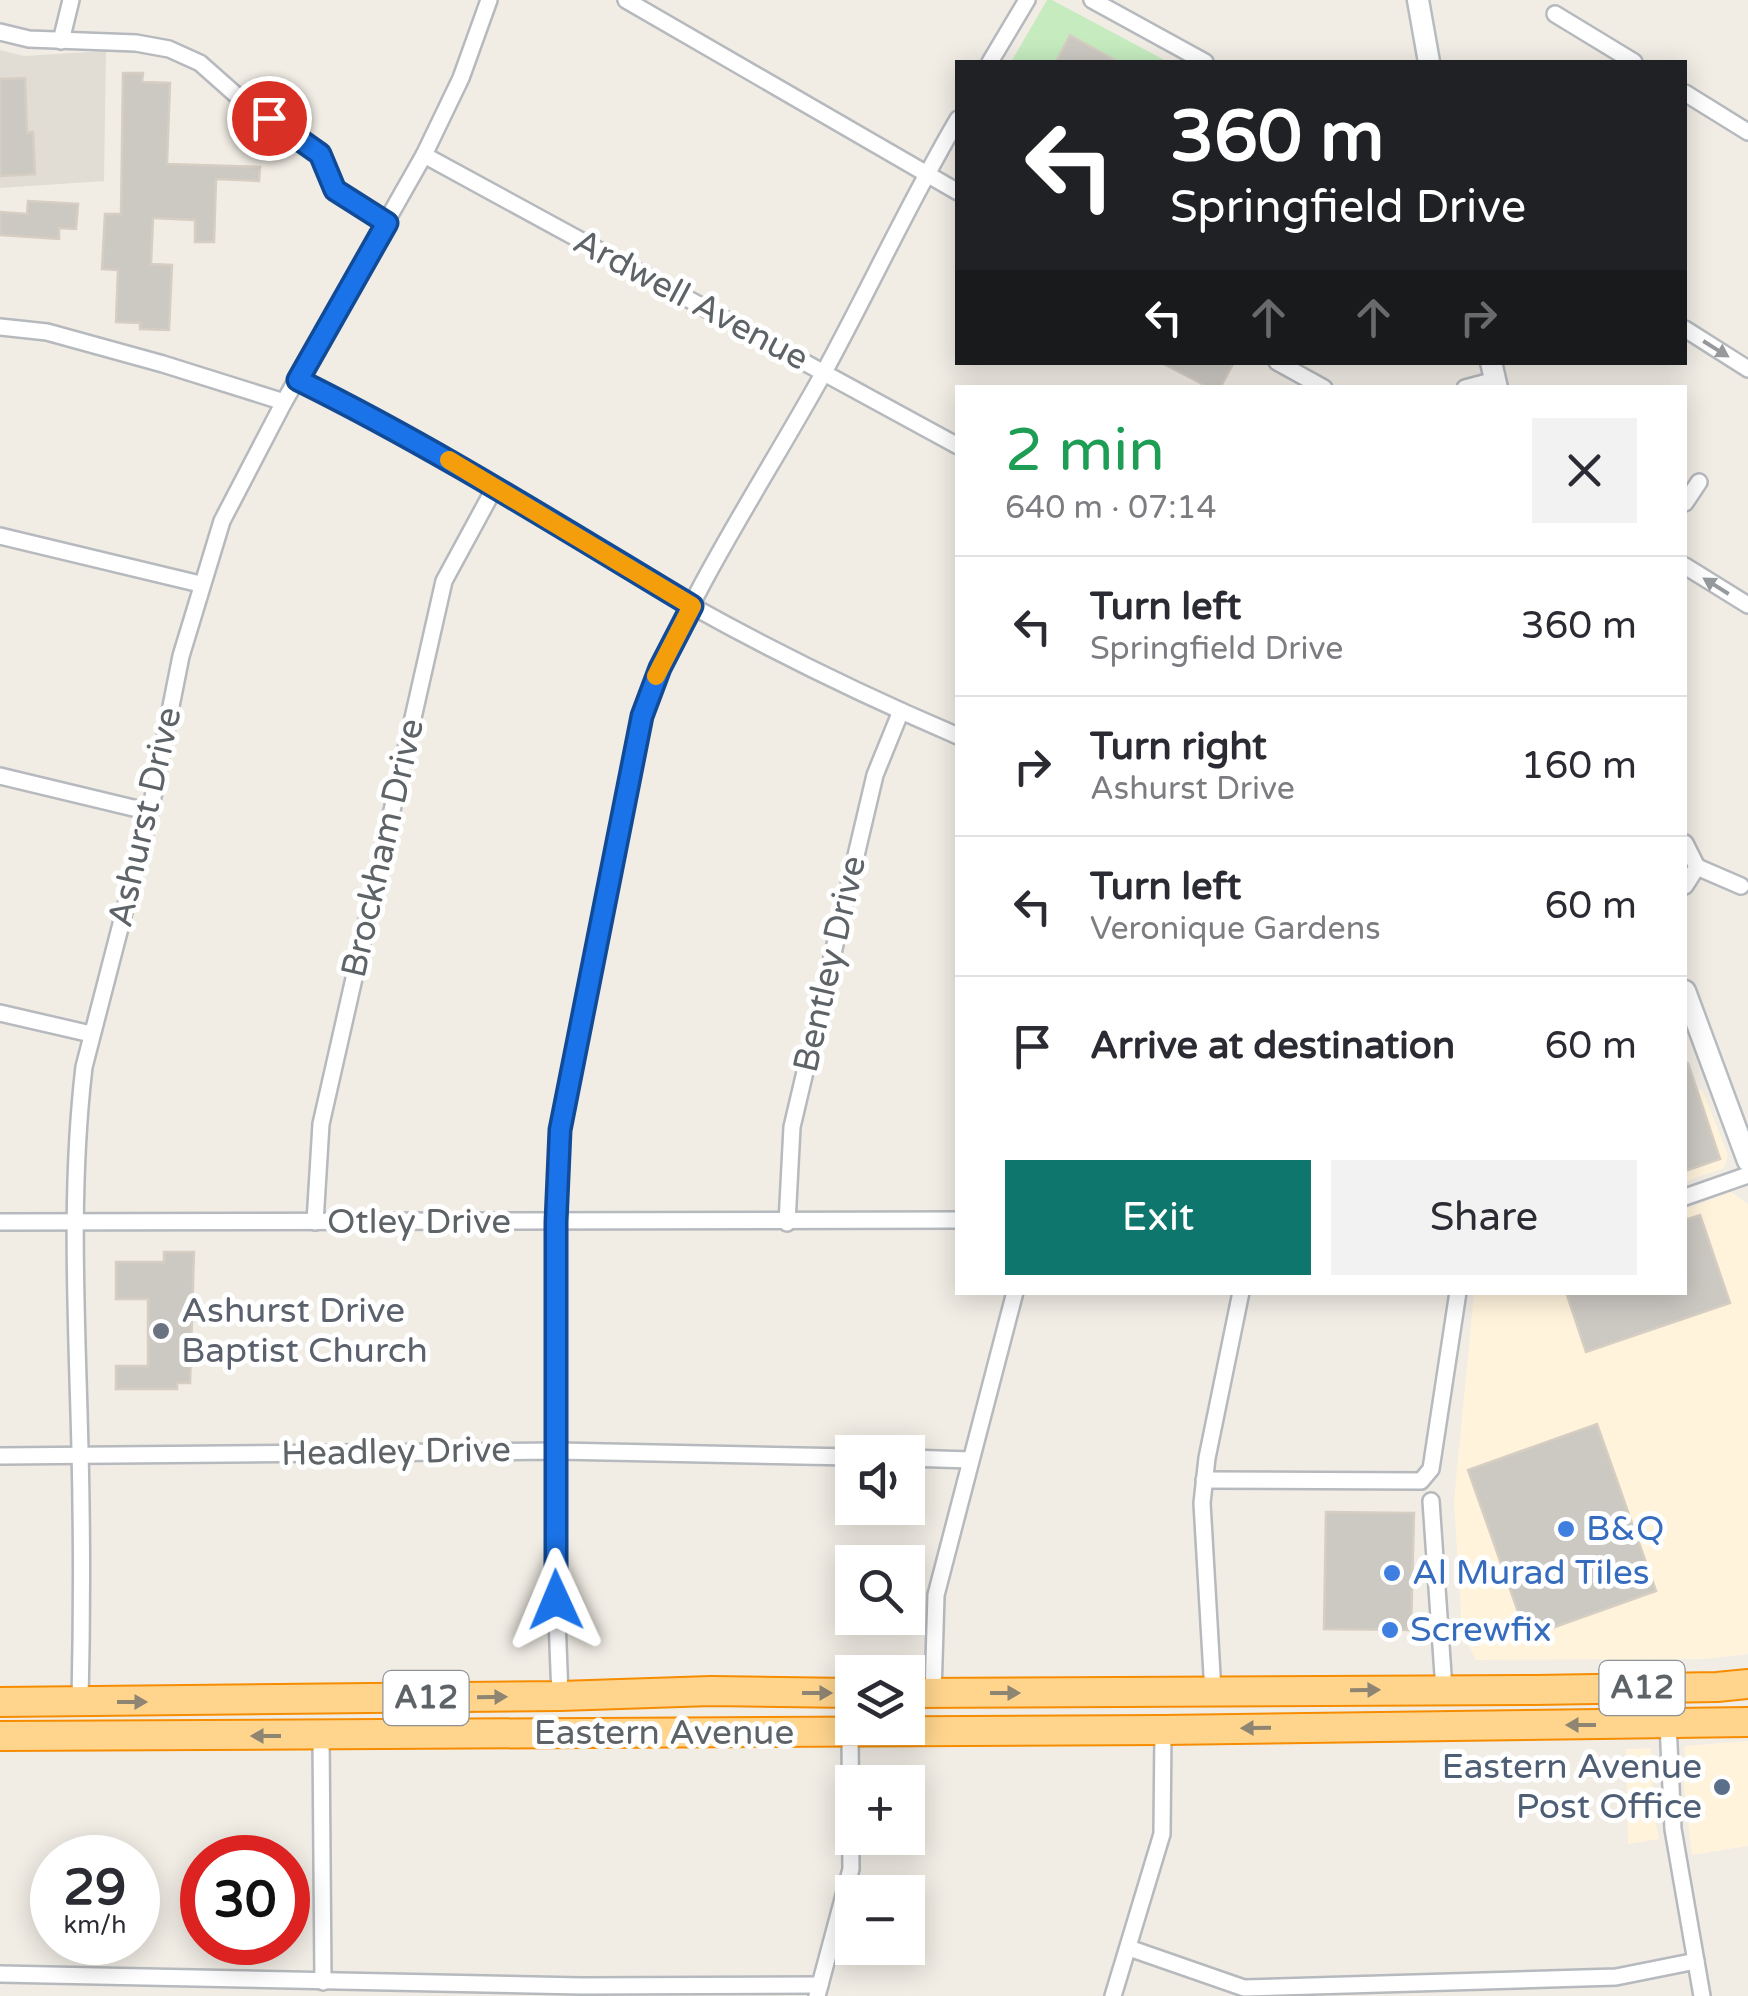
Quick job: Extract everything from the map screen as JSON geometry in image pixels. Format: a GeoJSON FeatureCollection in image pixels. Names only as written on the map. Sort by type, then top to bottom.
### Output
{"type":"FeatureCollection","features":[{"type":"Feature","properties":{"kind":"highway","name":"A12"},"geometry":{"type":"LineString","coordinates":[[925,1693],[1717,1688],[1748,1684]]}},
{"type":"Feature","properties":{"kind":"highway"},"geometry":{"type":"LineString","coordinates":[[1717,1688],[1748,1696]]}},
{"type":"Feature","properties":{"kind":"highway","name":"Eastern Avenue"},"geometry":{"type":"LineString","coordinates":[[0,1702],[711,1691],[835,1694]]}},
{"type":"Feature","properties":{"kind":"highway","name":"Eastern Avenue"},"geometry":{"type":"LineString","coordinates":[[925,1732],[1748,1722]]}},
{"type":"Feature","properties":{"kind":"highway","name":"Eastern Avenue"},"geometry":{"type":"LineString","coordinates":[[0,1736],[835,1732]]}},
{"type":"Feature","properties":{"kind":"street"},"geometry":{"type":"LineString","coordinates":[[61,41],[72,0]]}},
{"type":"Feature","properties":{"kind":"street","name":"Ashurst Drive"},"geometry":{"type":"LineString","coordinates":[[80,1702],[74,1160],[84,1067],[150,812],[181,656],[222,520],[424,155],[461,78],[489,0]]}},
{"type":"Feature","properties":{"kind":"street"},"geometry":{"type":"LineString","coordinates":[[626,0],[955,190]]}},
{"type":"Feature","properties":{"kind":"street"},"geometry":{"type":"LineString","coordinates":[[991,60],[1027,0]]}},
{"type":"Feature","properties":{"kind":"street"},"geometry":{"type":"LineString","coordinates":[[1092,0],[1201,60]]}},
{"type":"Feature","properties":{"kind":"street"},"geometry":{"type":"LineString","coordinates":[[1418,0],[1429,60]]}},
{"type":"Feature","properties":{"kind":"street"},"geometry":{"type":"LineString","coordinates":[[1556,14],[1631,60]]}},
{"type":"Feature","properties":{"kind":"street"},"geometry":{"type":"LineString","coordinates":[[0,32],[29,39],[136,42],[169,49],[200,63],[244,102],[320,154],[335,190],[387,223]]}},
{"type":"Feature","properties":{"kind":"street"},"geometry":{"type":"LineString","coordinates":[[1687,94],[1748,132]]}},
{"type":"Feature","properties":{"kind":"street"},"geometry":{"type":"LineString","coordinates":[[560,1696],[555,1567],[560,1130],[642,716],[660,668],[692,606],[824,372],[925,174],[955,124]]}},
{"type":"Feature","properties":{"kind":"street","name":"Ardwell Avenue"},"geometry":{"type":"LineString","coordinates":[[424,155],[955,444]]}},
{"type":"Feature","properties":{"kind":"street"},"geometry":{"type":"LineString","coordinates":[[0,326],[47,332],[284,402]]}},
{"type":"Feature","properties":{"kind":"street"},"geometry":{"type":"LineString","coordinates":[[1687,330],[1748,369]]}},
{"type":"Feature","properties":{"kind":"street"},"geometry":{"type":"LineString","coordinates":[[1282,365],[1319,385]]}},
{"type":"Feature","properties":{"kind":"street"},"geometry":{"type":"LineString","coordinates":[[298,380],[371,416],[692,606],[955,735]]}},
{"type":"Feature","properties":{"kind":"street"},"geometry":{"type":"LineString","coordinates":[[1687,500],[1698,482]]}},
{"type":"Feature","properties":{"kind":"street","name":"Brockham Drive"},"geometry":{"type":"LineString","coordinates":[[315,1222],[321,1124],[444,582],[494,487]]}},
{"type":"Feature","properties":{"kind":"street"},"geometry":{"type":"LineString","coordinates":[[0,536],[200,584]]}},
{"type":"Feature","properties":{"kind":"street"},"geometry":{"type":"LineString","coordinates":[[1687,567],[1748,606]]}},
{"type":"Feature","properties":{"kind":"street","name":"Bentley Drive"},"geometry":{"type":"LineString","coordinates":[[787,1223],[792,1126],[875,776],[901,711]]}},
{"type":"Feature","properties":{"kind":"street"},"geometry":{"type":"LineString","coordinates":[[0,776],[150,812]]}},
{"type":"Feature","properties":{"kind":"street"},"geometry":{"type":"LineString","coordinates":[[1687,846],[1697,867],[1740,886]]}},
{"type":"Feature","properties":{"kind":"street"},"geometry":{"type":"LineString","coordinates":[[1687,883],[1697,867]]}},
{"type":"Feature","properties":{"kind":"street"},"geometry":{"type":"LineString","coordinates":[[1687,996],[1748,1161]]}},
{"type":"Feature","properties":{"kind":"street"},"geometry":{"type":"LineString","coordinates":[[0,1013],[92,1034]]}},
{"type":"Feature","properties":{"kind":"street"},"geometry":{"type":"LineString","coordinates":[[1687,1196],[1748,1175]]}},
{"type":"Feature","properties":{"kind":"street","name":"Otley Drive"},"geometry":{"type":"LineString","coordinates":[[0,1222],[955,1220]]}},
{"type":"Feature","properties":{"kind":"street"},"geometry":{"type":"LineString","coordinates":[[925,1662],[936,1594],[1014,1295]]}},
{"type":"Feature","properties":{"kind":"street"},"geometry":{"type":"LineString","coordinates":[[1213,1692],[1202,1503],[1240,1295]]}},
{"type":"Feature","properties":{"kind":"street"},"geometry":{"type":"LineString","coordinates":[[1204,1480],[1420,1481],[1432,1468],[1458,1295]]}},
{"type":"Feature","properties":{"kind":"street","name":"Headley Drive"},"geometry":{"type":"LineString","coordinates":[[0,1456],[558,1451],[835,1457]]}},
{"type":"Feature","properties":{"kind":"street"},"geometry":{"type":"LineString","coordinates":[[925,1459],[970,1460]]}},
{"type":"Feature","properties":{"kind":"street"},"geometry":{"type":"LineString","coordinates":[[1431,1501],[1444,1689]]}},
{"type":"Feature","properties":{"kind":"street"},"geometry":{"type":"LineString","coordinates":[[1668,1724],[1673,1829],[1702,1996]]}},
{"type":"Feature","properties":{"kind":"street"},"geometry":{"type":"LineString","coordinates":[[1113,1996],[1162,1834],[1163,1730]]}},
{"type":"Feature","properties":{"kind":"street"},"geometry":{"type":"LineString","coordinates":[[321,1736],[323,1982]]}},
{"type":"Feature","properties":{"kind":"street"},"geometry":{"type":"LineString","coordinates":[[0,1974],[582,1991],[819,1990],[851,1869],[850,1745]]}},
{"type":"Feature","properties":{"kind":"street"},"geometry":{"type":"LineString","coordinates":[[1129,1948],[1244,1988],[1616,1976],[1696,1961]]}},
{"type":"Feature","properties":{"kind":"shaded area"},"geometry":{"type":"Polygon","coordinates":[[[0,50],[24,56],[106,51],[104,181],[0,188],[0,50]]]}},
{"type":"Feature","properties":{"kind":"shaded area"},"geometry":{"type":"Polygon","coordinates":[[[1702,1089],[1728,1155],[1724,1168],[1687,1181],[1687,1094],[1702,1089]]]}},
{"type":"Feature","properties":{"kind":"shaded area"},"geometry":{"type":"Polygon","coordinates":[[[1731,1192],[1748,1204],[1748,1654],[1705,1659],[1476,1660],[1462,1631],[1454,1501],[1474,1295],[1687,1295],[1687,1208],[1731,1192]]]}},
{"type":"Feature","properties":{"kind":"shaded area"},"geometry":{"type":"Polygon","coordinates":[[[1748,1741],[1748,1846],[1692,1855],[1683,1777],[1685,1746],[1748,1741]]]}},
{"type":"Feature","properties":{"kind":"shaded area"},"geometry":{"type":"Polygon","coordinates":[[[1651,1748],[1653,1809],[1659,1839],[1628,1844],[1626,1749],[1651,1748]]]}},
{"type":"Feature","properties":{"kind":"green space"},"geometry":{"type":"Polygon","coordinates":[[[1047,0],[1052,0],[1164,60],[1012,60],[1047,0]]]}},
{"type":"Feature","properties":{"kind":"building"},"geometry":{"type":"Polygon","coordinates":[[[1070,35],[1114,60],[1057,60],[1070,35]]]}},
{"type":"Feature","properties":{"kind":"building"},"geometry":{"type":"Polygon","coordinates":[[[123,73],[143,73],[142,82],[170,83],[167,164],[260,167],[259,181],[216,179],[214,242],[195,242],[195,220],[153,218],[151,264],[172,265],[169,330],[140,329],[140,323],[116,322],[118,270],[102,269],[105,214],[121,214],[123,73]]]}},
{"type":"Feature","properties":{"kind":"building"},"geometry":{"type":"Polygon","coordinates":[[[25,78],[27,133],[33,132],[35,174],[0,176],[0,79],[25,78]]]}},
{"type":"Feature","properties":{"kind":"building"},"geometry":{"type":"Polygon","coordinates":[[[28,201],[78,204],[76,229],[59,228],[59,239],[0,235],[0,212],[27,214],[28,201]]]}},
{"type":"Feature","properties":{"kind":"building"},"geometry":{"type":"Polygon","coordinates":[[[1166,365],[1232,365],[1222,385],[1204,385],[1166,365]]]}},
{"type":"Feature","properties":{"kind":"building"},"geometry":{"type":"Polygon","coordinates":[[[1687,1063],[1688,1063],[1720,1159],[1687,1170],[1687,1063]]]}},
{"type":"Feature","properties":{"kind":"building"},"geometry":{"type":"Polygon","coordinates":[[[1700,1215],[1730,1303],[1586,1352],[1567,1295],[1687,1295],[1687,1219],[1700,1215]]]}},
{"type":"Feature","properties":{"kind":"building"},"geometry":{"type":"Polygon","coordinates":[[[164,1252],[194,1252],[190,1383],[177,1383],[177,1389],[116,1389],[116,1366],[148,1366],[148,1299],[116,1299],[116,1262],[164,1262],[164,1252]]]}},
{"type":"Feature","properties":{"kind":"building"},"geometry":{"type":"Polygon","coordinates":[[[1597,1424],[1656,1591],[1527,1637],[1468,1470],[1597,1424]]]}},
{"type":"Feature","properties":{"kind":"building"},"geometry":{"type":"Polygon","coordinates":[[[1326,1512],[1414,1513],[1411,1630],[1324,1629],[1326,1512]]]}},
{"type":"Feature","properties":{"kind":"slow traffic"},"geometry":{"type":"LineString","coordinates":[[449,460],[692,606],[656,676]]}},
{"type":"Feature","properties":{"kind":"place","name":"Ashurst Drive Baptist Church"},"geometry":{"type":"Point","coordinates":[161,1331]}},
{"type":"Feature","properties":{"kind":"place","name":"B&Q"},"geometry":{"type":"Point","coordinates":[1566,1529]}},
{"type":"Feature","properties":{"kind":"place","name":"Al Murad Tiles"},"geometry":{"type":"Point","coordinates":[1392,1573]}},
{"type":"Feature","properties":{"kind":"place","name":"Screwfix"},"geometry":{"type":"Point","coordinates":[1390,1630]}},
{"type":"Feature","properties":{"kind":"place","name":"Eastern Avenue Post Office"},"geometry":{"type":"Point","coordinates":[1722,1787]}},
{"type":"Feature","properties":{"kind":"route"},"geometry":{"type":"LineString","coordinates":[[269,118],[320,154],[335,190],[387,223],[298,380],[464,469],[692,606],[660,668],[642,716],[560,1130],[556,1222],[556,1600]]}}]}
